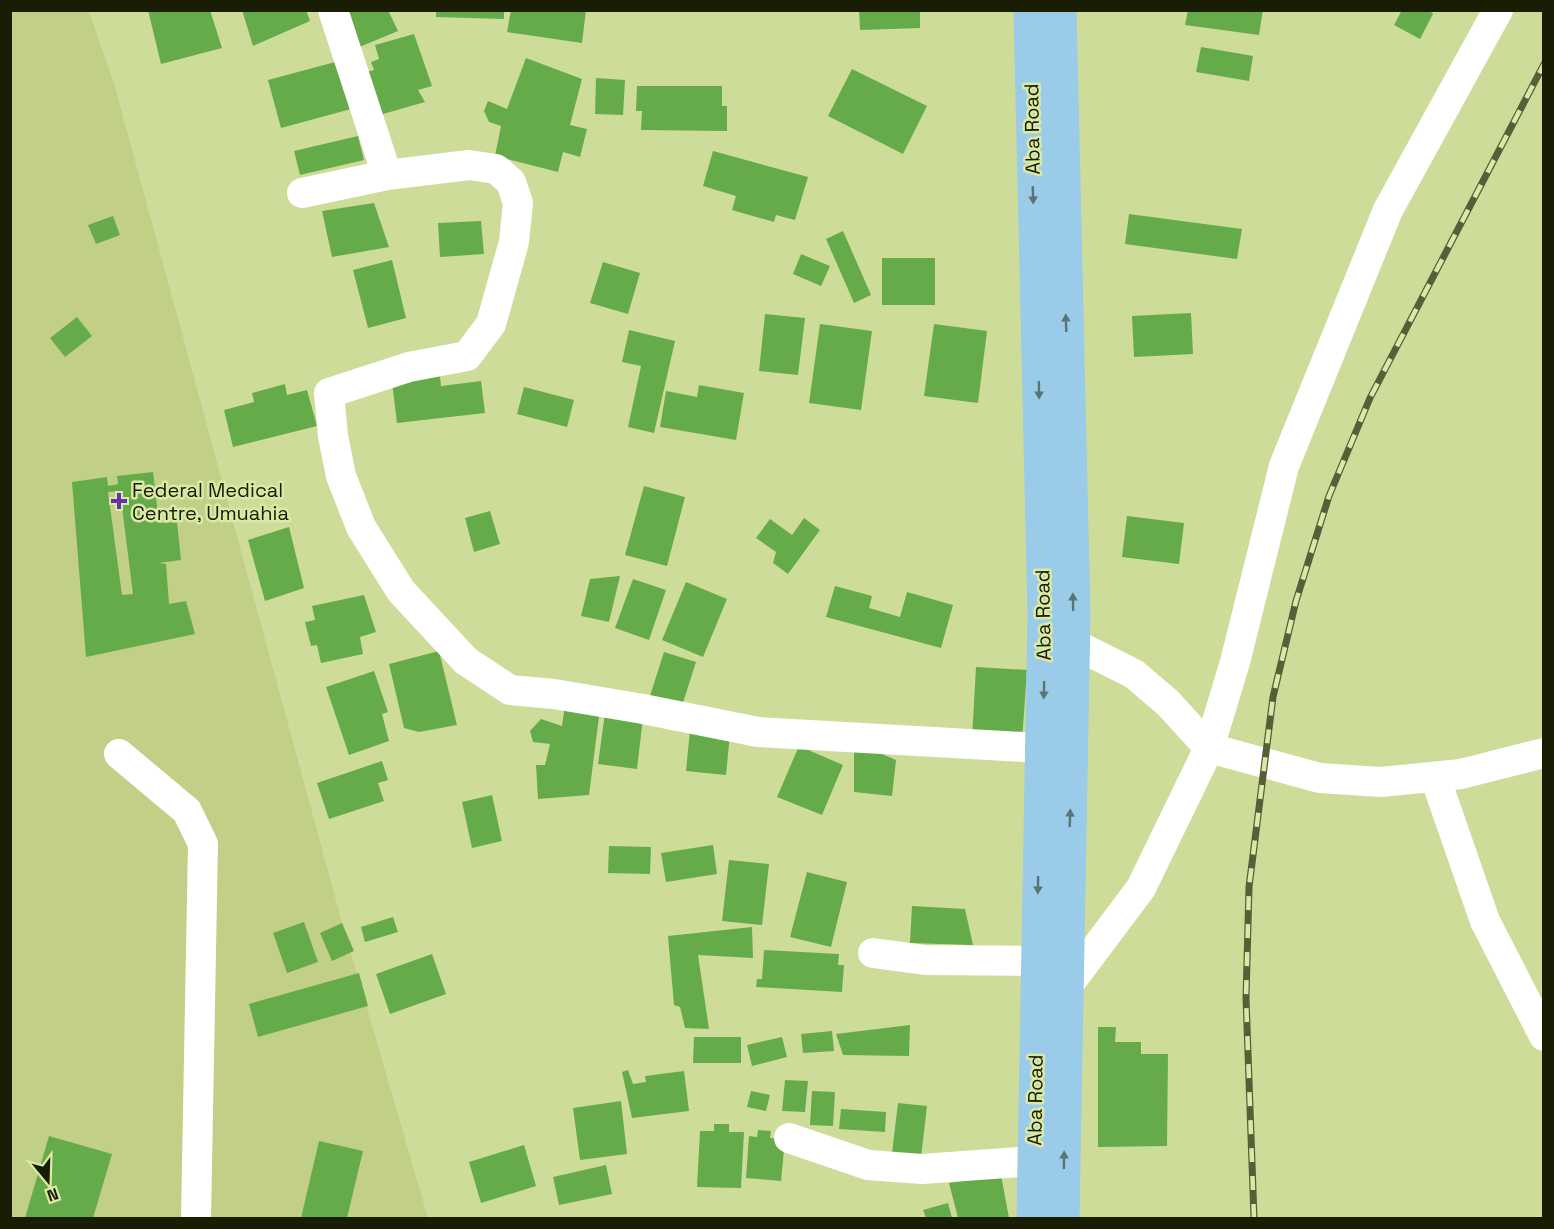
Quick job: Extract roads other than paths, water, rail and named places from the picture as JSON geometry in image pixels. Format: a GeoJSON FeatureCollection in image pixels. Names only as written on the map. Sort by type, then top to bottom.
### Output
{"type":"FeatureCollection","features":[{"type":"Feature","properties":{"kind":"main road","name":"Aba Road"},"geometry":{"type":"LineString","coordinates":[[1030,10],[1044,615],[1033,1218]]}},
{"type":"Feature","properties":{"kind":"main road","name":"Aba Road"},"geometry":{"type":"LineString","coordinates":[[1060,10],[1074,644],[1063,1218]]}},
{"type":"Feature","properties":{"kind":"street"},"geometry":{"type":"LineString","coordinates":[[333,10],[387,175]]}},
{"type":"Feature","properties":{"kind":"street"},"geometry":{"type":"LineString","coordinates":[[1066,988],[1141,888],[1209,748],[1235,662],[1284,466],[1388,210],[1498,10]]}},
{"type":"Feature","properties":{"kind":"street"},"geometry":{"type":"LineString","coordinates":[[302,194],[387,175],[469,165],[495,169],[511,182],[518,203],[514,242],[491,324],[467,356],[409,367],[330,393],[333,436],[341,476],[361,527],[400,591],[466,662],[510,690],[554,694],[632,707],[758,732],[1041,748]]}},
{"type":"Feature","properties":{"kind":"street"},"geometry":{"type":"LineString","coordinates":[[1074,644],[1134,674],[1167,703],[1209,748],[1320,778],[1382,782],[1436,777],[1461,774],[1544,753]]}},
{"type":"Feature","properties":{"kind":"street"},"geometry":{"type":"LineString","coordinates":[[119,754],[186,811],[203,844],[196,1218]]}},
{"type":"Feature","properties":{"kind":"street"},"geometry":{"type":"LineString","coordinates":[[1436,777],[1485,921],[1544,1036]]}},
{"type":"Feature","properties":{"kind":"street"},"geometry":{"type":"LineString","coordinates":[[873,953],[925,960],[1037,961]]}},
{"type":"Feature","properties":{"kind":"street"},"geometry":{"type":"LineString","coordinates":[[789,1138],[868,1165],[922,1169],[1034,1161]]}},
{"type":"Feature","properties":{"kind":"railway"},"geometry":{"type":"LineString","coordinates":[[1254,1218],[1246,998],[1249,887],[1273,697],[1296,601],[1329,496],[1370,398],[1544,64]]}},
{"type":"Feature","properties":{"kind":"place","name":"Federal Medical Centre, Umuahia"},"geometry":{"type":"Point","coordinates":[119,501]}}]}
